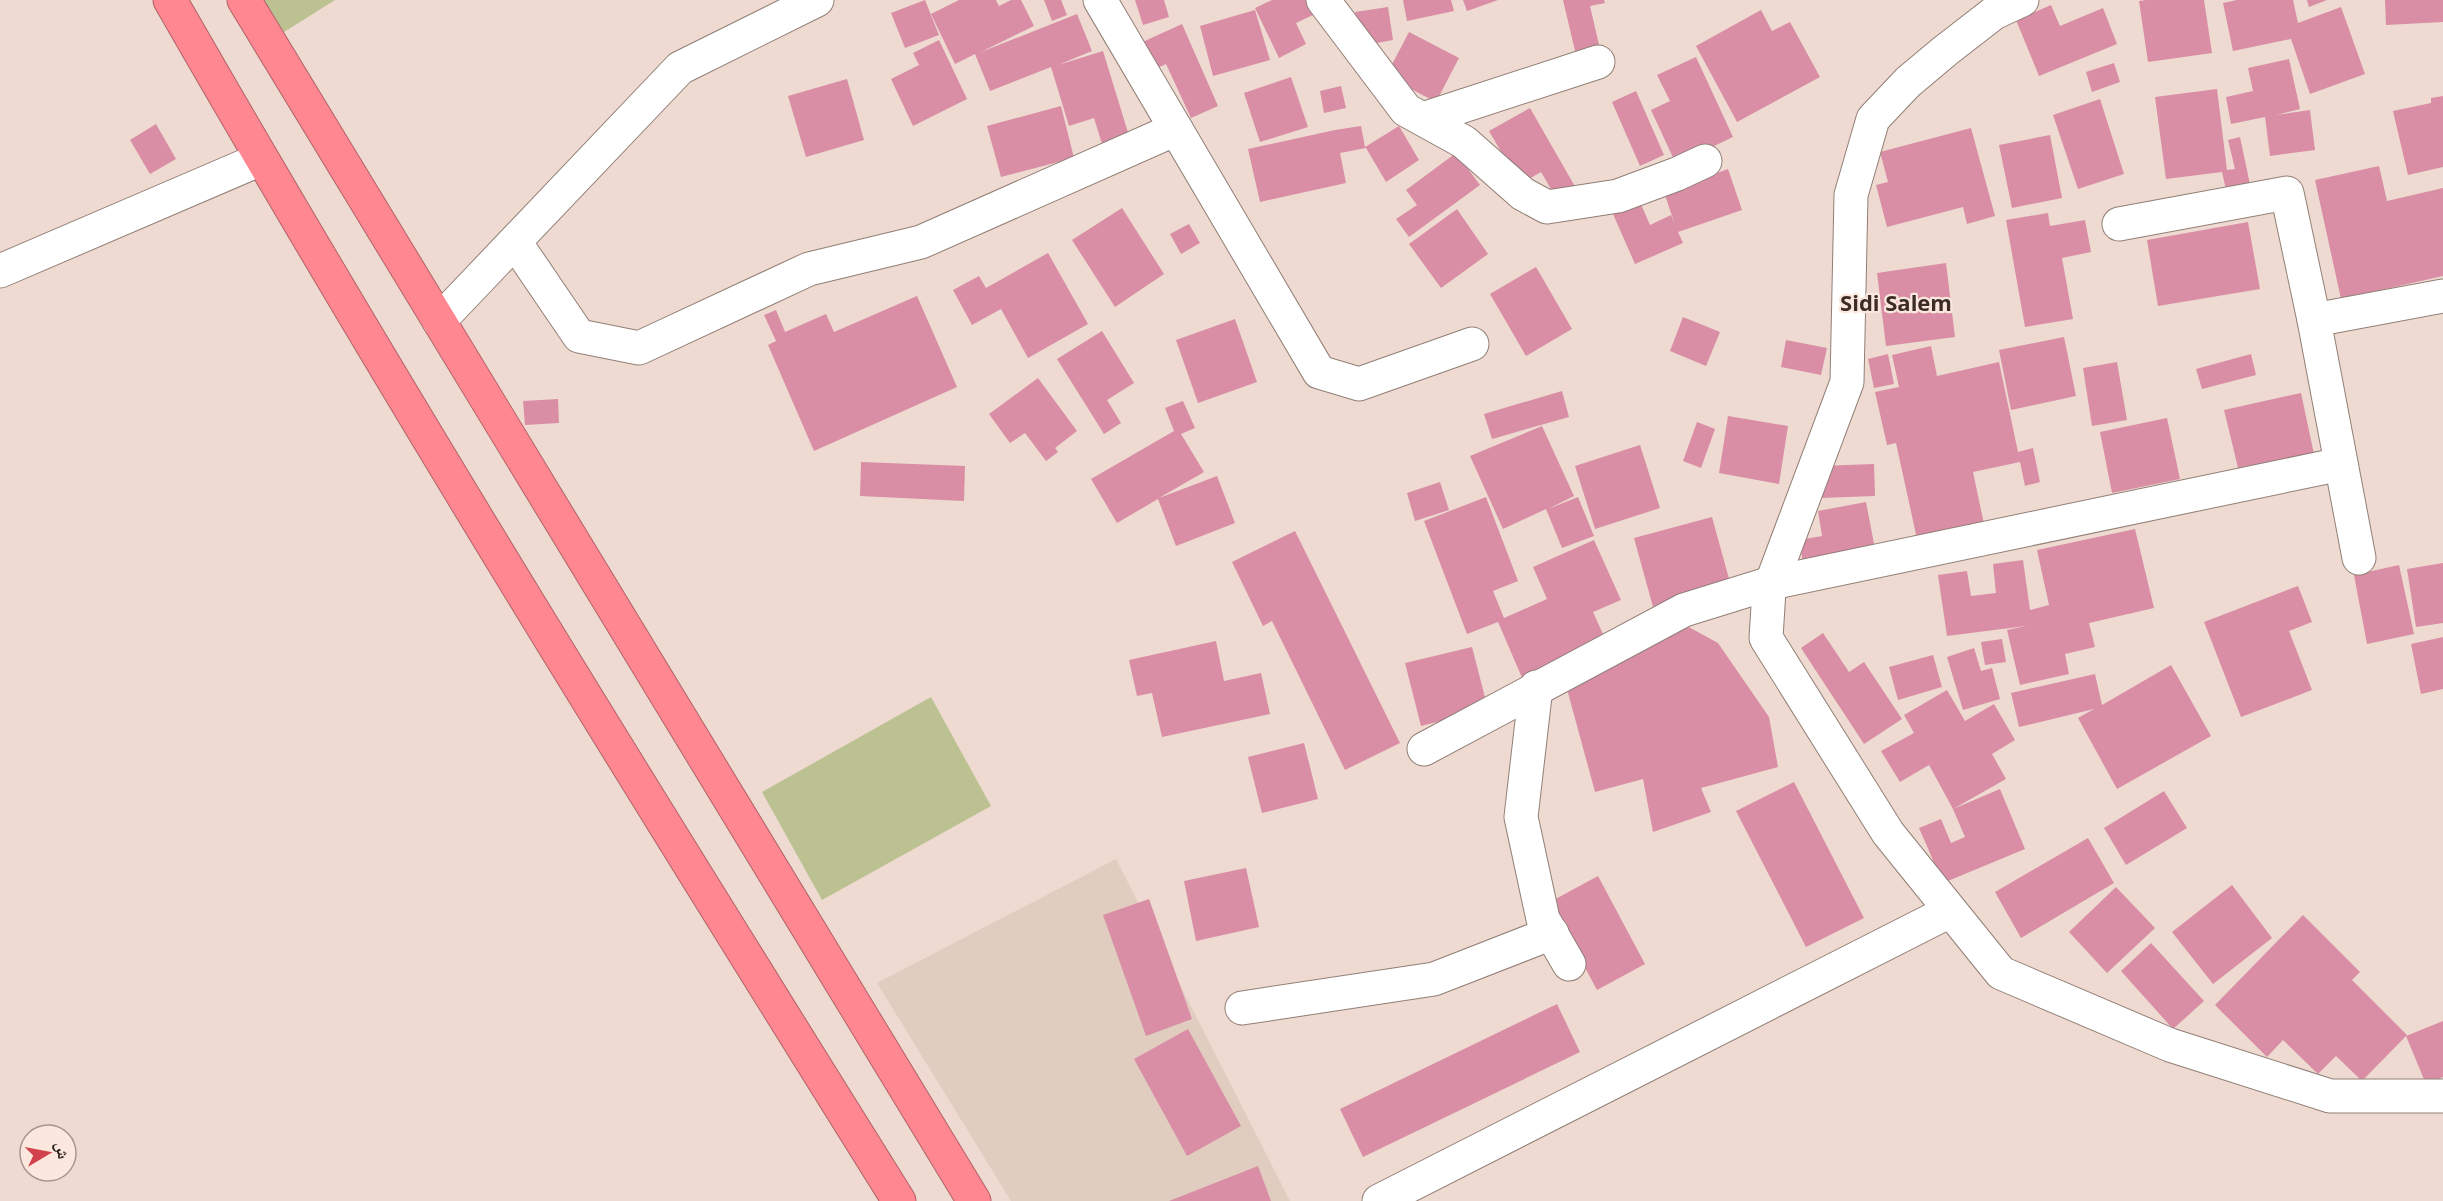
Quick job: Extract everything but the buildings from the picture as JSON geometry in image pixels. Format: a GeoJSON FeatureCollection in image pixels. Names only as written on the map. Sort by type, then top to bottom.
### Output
{"type":"FeatureCollection","features":[{"type":"Feature","properties":{"kind":"highway"},"geometry":{"type":"LineString","coordinates":[[170,0],[261,159],[669,835],[899,1201]]}},
{"type":"Feature","properties":{"kind":"highway"},"geometry":{"type":"LineString","coordinates":[[244,0],[974,1201]]}},
{"type":"Feature","properties":{"kind":"street"},"geometry":{"type":"LineString","coordinates":[[439,321],[680,68],[818,0]]}},
{"type":"Feature","properties":{"kind":"street"},"geometry":{"type":"LineString","coordinates":[[1100,0],[1319,372],[1359,384],[1472,344]]}},
{"type":"Feature","properties":{"kind":"street"},"geometry":{"type":"LineString","coordinates":[[1323,0],[1406,110],[1464,142],[1523,194],[1547,207],[1618,196],[1705,161]]}},
{"type":"Feature","properties":{"kind":"street"},"geometry":{"type":"LineString","coordinates":[[2022,0],[1994,13],[1945,51],[1908,82],[1873,119],[1851,195],[1847,382],[1771,583],[1766,638],[1888,833],[2001,973],[2170,1045],[2330,1096],[2443,1096]]}},
{"type":"Feature","properties":{"kind":"street"},"geometry":{"type":"LineString","coordinates":[[1423,120],[1599,62]]}},
{"type":"Feature","properties":{"kind":"street"},"geometry":{"type":"LineString","coordinates":[[515,242],[579,336],[639,348],[809,269],[921,242],[1176,129]]}},
{"type":"Feature","properties":{"kind":"street"},"geometry":{"type":"LineString","coordinates":[[0,271],[261,159]]}},
{"type":"Feature","properties":{"kind":"street"},"geometry":{"type":"LineString","coordinates":[[2119,224],[2286,193],[2314,320],[2359,558]]}},
{"type":"Feature","properties":{"kind":"street"},"geometry":{"type":"LineString","coordinates":[[2314,320],[2443,296]]}},
{"type":"Feature","properties":{"kind":"street"},"geometry":{"type":"LineString","coordinates":[[1424,749],[1536,687],[1684,610],[1771,583],[2341,464]]}},
{"type":"Feature","properties":{"kind":"street"},"geometry":{"type":"LineString","coordinates":[[1536,687],[1521,818],[1543,919],[1569,964]]}},
{"type":"Feature","properties":{"kind":"street"},"geometry":{"type":"LineString","coordinates":[[1379,1201],[1950,911]]}},
{"type":"Feature","properties":{"kind":"street"},"geometry":{"type":"LineString","coordinates":[[1242,1008],[1434,979],[1552,933]]}},
{"type":"Feature","properties":{"kind":"shaded area"},"geometry":{"type":"Polygon","coordinates":[[[1116,859],[1290,1201],[1011,1201],[877,983],[1116,859]]]}},
{"type":"Feature","properties":{"kind":"green space"},"geometry":{"type":"Polygon","coordinates":[[[256,0],[335,0],[276,37],[256,0]]]}},
{"type":"Feature","properties":{"kind":"green space"},"geometry":{"type":"Polygon","coordinates":[[[931,697],[991,806],[822,900],[762,792],[931,697]]]}},
{"type":"Feature","properties":{"kind":"district","name":"Sidi Salem"},"geometry":{"type":"Point","coordinates":[1896,302]}}]}
